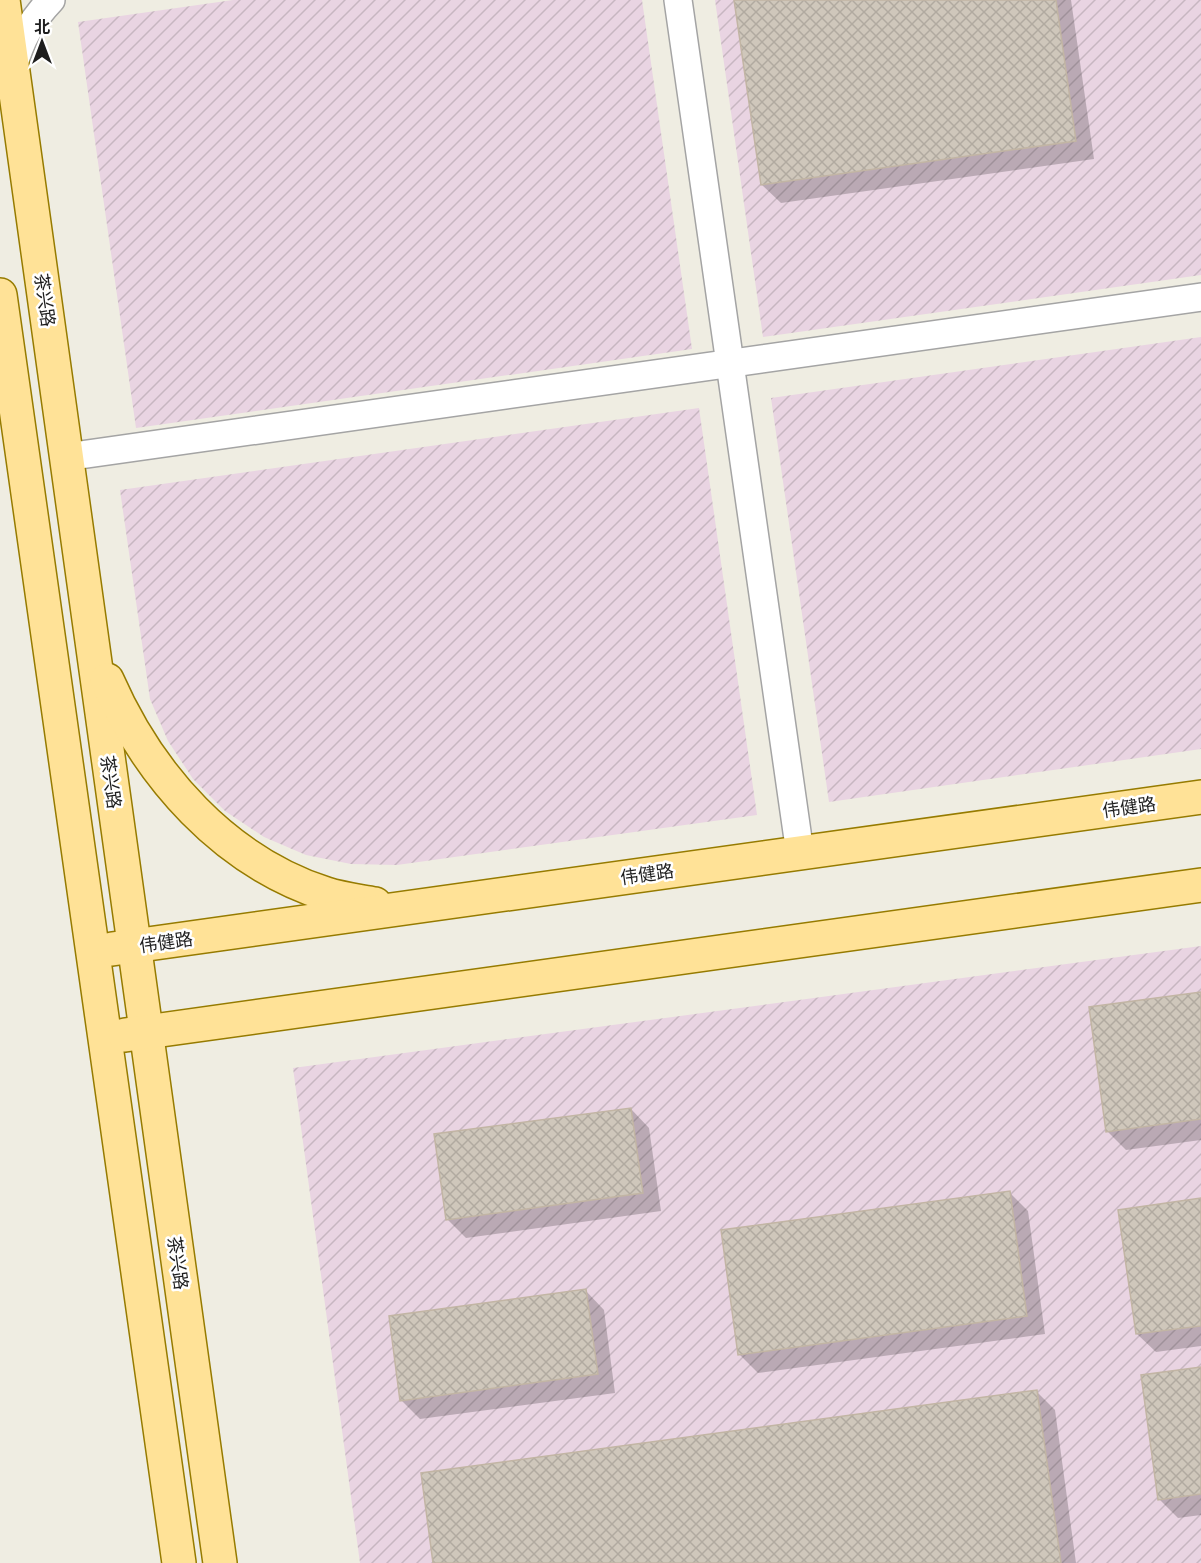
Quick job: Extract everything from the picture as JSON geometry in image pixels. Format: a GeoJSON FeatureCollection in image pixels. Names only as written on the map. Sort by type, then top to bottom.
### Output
{"type":"FeatureCollection","features":[{"type":"Feature","properties":{"kind":"main road","name":"茶兴路"},"geometry":{"type":"LineString","coordinates":[[3,0],[220,1563]]}},
{"type":"Feature","properties":{"kind":"main road"},"geometry":{"type":"LineString","coordinates":[[0,295],[179,1563]]}},
{"type":"Feature","properties":{"kind":"main road"},"geometry":{"type":"LineString","coordinates":[[92,646],[120,711],[154,764],[190,809],[235,848],[286,878],[326,894],[400,909]]}},
{"type":"Feature","properties":{"kind":"main road","name":"伟健路"},"geometry":{"type":"LineString","coordinates":[[94,952],[1201,797]]}},
{"type":"Feature","properties":{"kind":"main road"},"geometry":{"type":"LineString","coordinates":[[106,1038],[1201,885]]}},
{"type":"Feature","properties":{"kind":"street"},"geometry":{"type":"LineString","coordinates":[[12,68],[22,36],[35,16],[51,0]]}},
{"type":"Feature","properties":{"kind":"street"},"geometry":{"type":"LineString","coordinates":[[678,0],[800,853]]}},
{"type":"Feature","properties":{"kind":"street"},"geometry":{"type":"LineString","coordinates":[[66,457],[1201,297]]}},
{"type":"Feature","properties":{"kind":"shaded area"},"geometry":{"type":"Polygon","coordinates":[[[233,0],[642,0],[692,349],[136,428],[78,22],[233,0]]]}},
{"type":"Feature","properties":{"kind":"shaded area"},"geometry":{"type":"Polygon","coordinates":[[[715,0],[1201,0],[1201,275],[763,337],[715,0]]]}},
{"type":"Feature","properties":{"kind":"shaded area"},"geometry":{"type":"Polygon","coordinates":[[[1201,337],[1201,749],[829,802],[771,398],[1201,337]]]}},
{"type":"Feature","properties":{"kind":"shaded area"},"geometry":{"type":"Polygon","coordinates":[[[699,408],[757,815],[397,865],[351,864],[306,855],[264,837],[225,811],[193,779],[168,741],[150,699],[120,490],[699,408]]]}},
{"type":"Feature","properties":{"kind":"shaded area"},"geometry":{"type":"Polygon","coordinates":[[[1201,946],[1201,1563],[360,1563],[293,1068],[1201,946]]]}},
{"type":"Feature","properties":{"kind":"building"},"geometry":{"type":"Polygon","coordinates":[[[734,0],[1056,0],[1076,141],[761,185],[734,0]]]}},
{"type":"Feature","properties":{"kind":"building"},"geometry":{"type":"Polygon","coordinates":[[[1201,992],[1201,1119],[1106,1132],[1089,1007],[1201,992]]]}},
{"type":"Feature","properties":{"kind":"building"},"geometry":{"type":"Polygon","coordinates":[[[631,1108],[643,1193],[446,1220],[434,1134],[631,1108]]]}},
{"type":"Feature","properties":{"kind":"building"},"geometry":{"type":"Polygon","coordinates":[[[1010,1191],[1027,1316],[738,1355],[721,1230],[1010,1191]]]}},
{"type":"Feature","properties":{"kind":"building"},"geometry":{"type":"Polygon","coordinates":[[[1201,1198],[1201,1326],[1136,1334],[1118,1210],[1201,1198]]]}},
{"type":"Feature","properties":{"kind":"building"},"geometry":{"type":"Polygon","coordinates":[[[586,1289],[598,1374],[400,1401],[389,1316],[586,1289]]]}},
{"type":"Feature","properties":{"kind":"building"},"geometry":{"type":"Polygon","coordinates":[[[1201,1367],[1201,1494],[1158,1500],[1141,1375],[1201,1367]]]}},
{"type":"Feature","properties":{"kind":"building"},"geometry":{"type":"Polygon","coordinates":[[[1037,1390],[1061,1563],[433,1563],[421,1473],[1037,1390]]]}}]}
